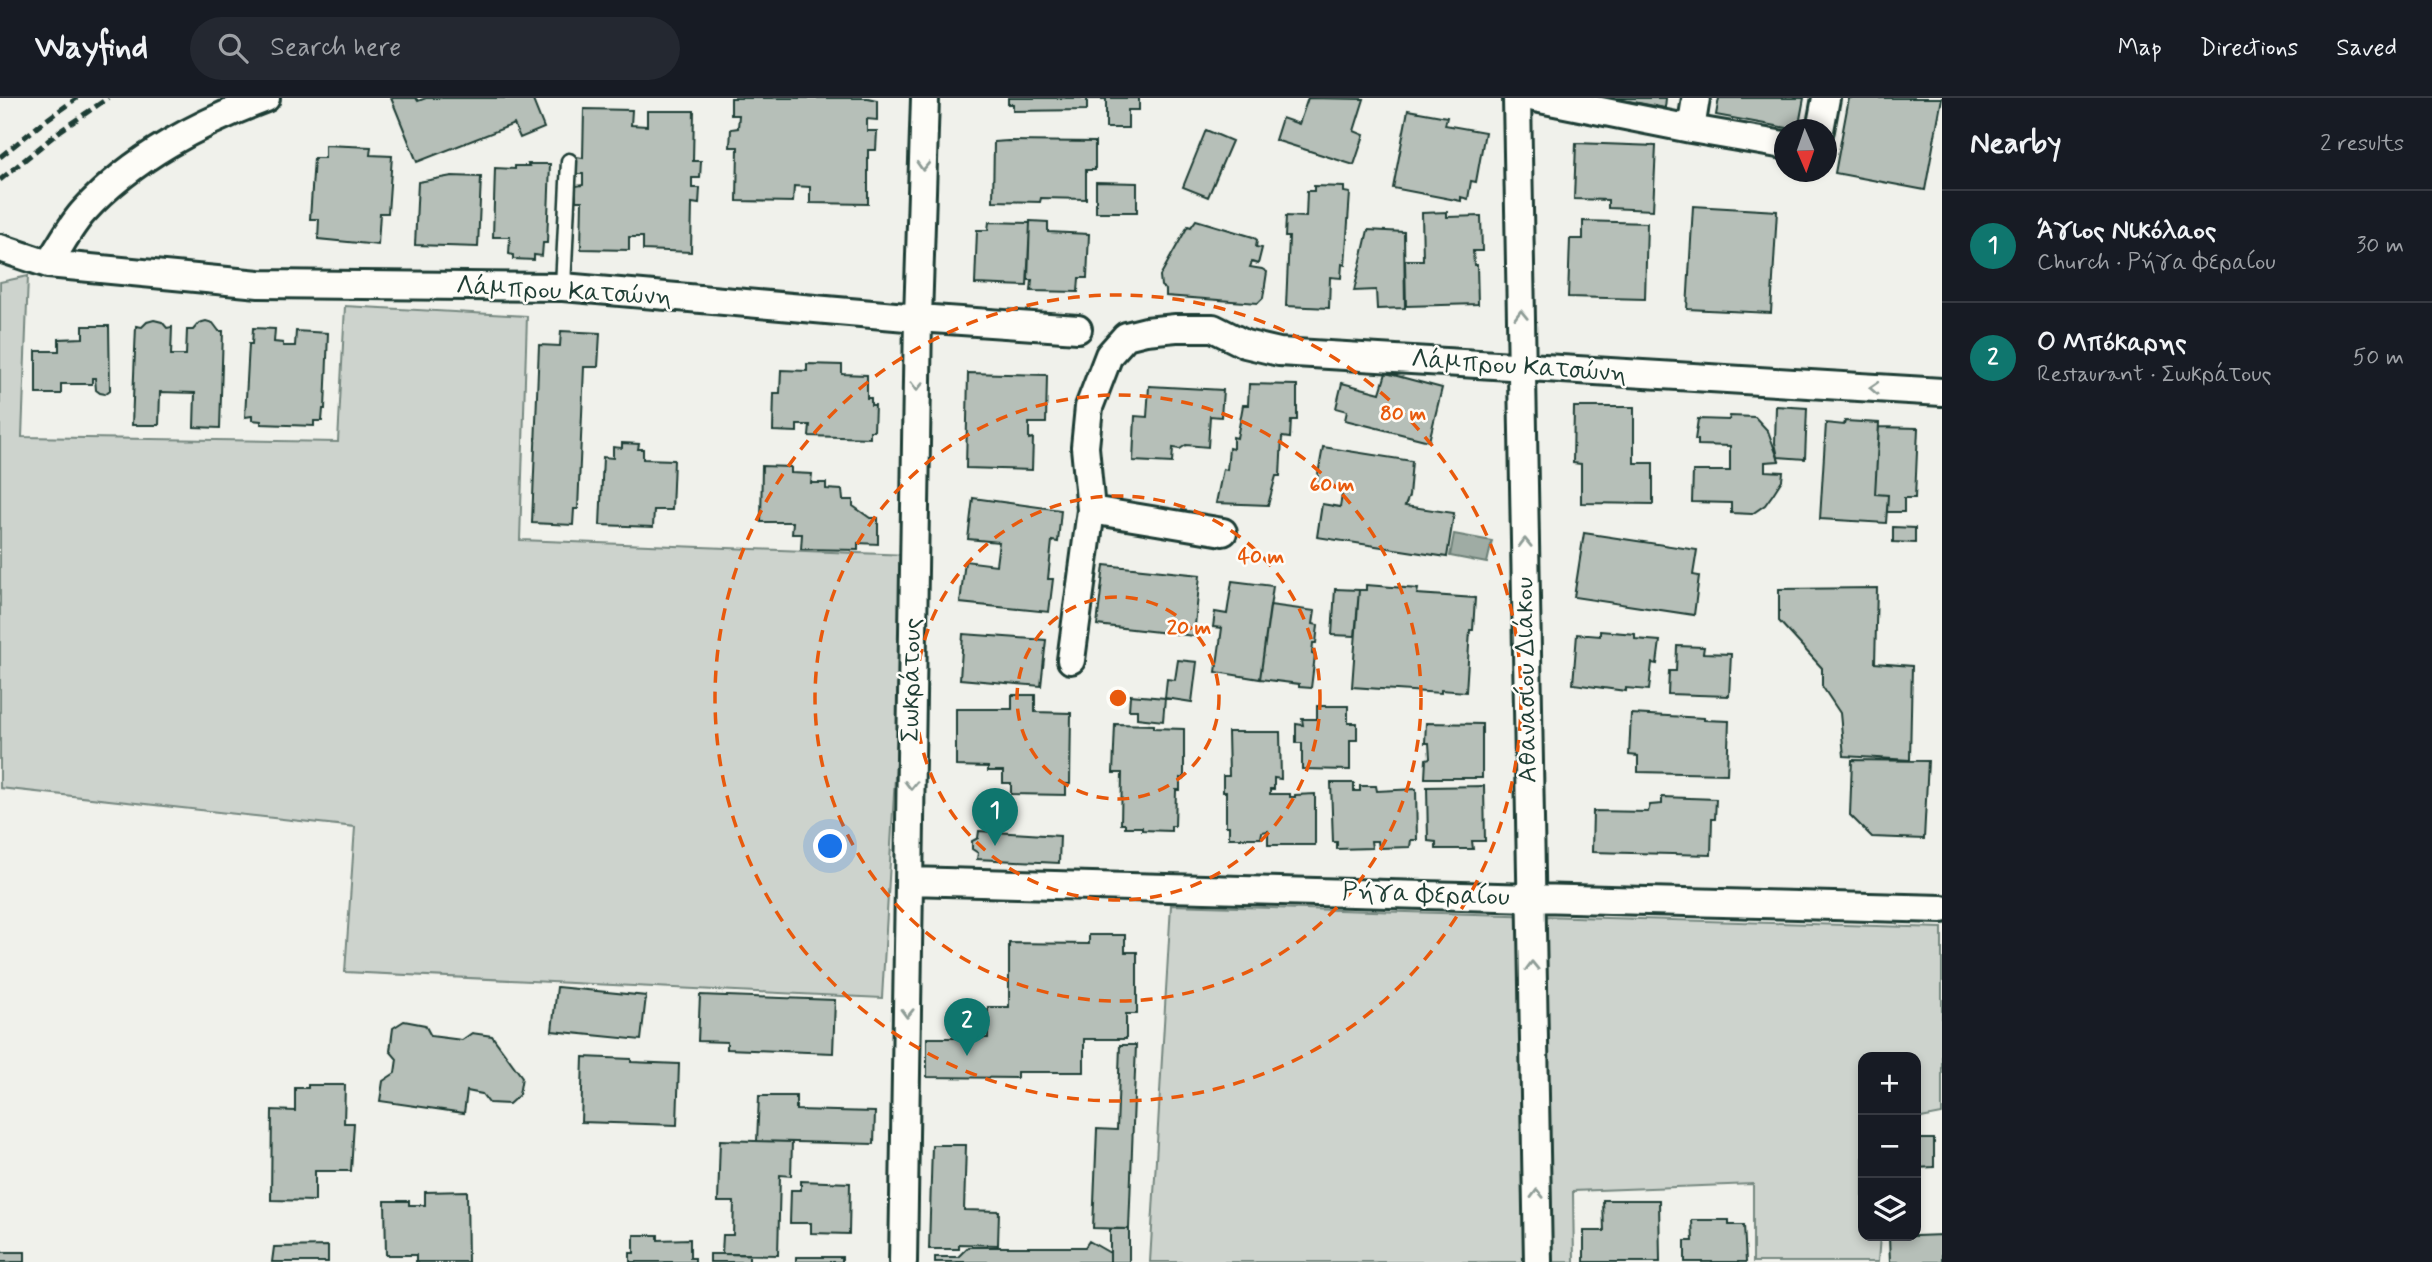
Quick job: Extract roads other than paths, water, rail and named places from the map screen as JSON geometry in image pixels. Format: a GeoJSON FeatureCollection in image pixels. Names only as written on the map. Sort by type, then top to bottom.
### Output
{"type":"FeatureCollection","features":[{"type":"Feature","properties":{"kind":"street"},"geometry":{"type":"LineString","coordinates":[[48,264],[83,212],[128,169],[224,114],[266,98]]}},
{"type":"Feature","properties":{"kind":"street","name":"Σωκράτους"},"geometry":{"type":"LineString","coordinates":[[903,1262],[918,318],[925,98]]}},
{"type":"Feature","properties":{"kind":"street","name":"Αθανασίου Διάκου"},"geometry":{"type":"LineString","coordinates":[[1517,98],[1538,1262]]}},
{"type":"Feature","properties":{"kind":"street"},"geometry":{"type":"LineString","coordinates":[[1535,98],[1774,143]]}},
{"type":"Feature","properties":{"kind":"street"},"geometry":{"type":"LineString","coordinates":[[1690,129],[1696,98]]}},
{"type":"Feature","properties":{"kind":"street"},"geometry":{"type":"LineString","coordinates":[[1821,119],[1826,98]]}},
{"type":"Feature","properties":{"kind":"street","name":"Λάμπρου Κατσώνη"},"geometry":{"type":"LineString","coordinates":[[0,248],[48,264],[259,284],[563,287],[1078,329]]}},
{"type":"Feature","properties":{"kind":"street","name":"Λάμπρου Κατσώνη"},"geometry":{"type":"LineString","coordinates":[[1091,510],[1085,447],[1089,407],[1109,355],[1126,336],[1136,333],[1176,328],[1213,328],[1245,344],[1279,352],[1942,392]]}},
{"type":"Feature","properties":{"kind":"street"},"geometry":{"type":"LineString","coordinates":[[1071,660],[1091,510],[1223,532]]}},
{"type":"Feature","properties":{"kind":"street","name":"Ρήγα Φεραίου"},"geometry":{"type":"LineString","coordinates":[[909,881],[1942,909]]}},
{"type":"Feature","properties":{"kind":"lane"},"geometry":{"type":"LineString","coordinates":[[563,287],[569,160]]}},
{"type":"Feature","properties":{"kind":"railway"},"geometry":{"type":"LineString","coordinates":[[0,157],[77,98]]}},
{"type":"Feature","properties":{"kind":"railway"},"geometry":{"type":"LineString","coordinates":[[0,180],[60,131],[108,98]]}},
{"type":"Feature","properties":{"kind":"place","name":"Άγιος Νικόλαος"},"geometry":{"type":"Point","coordinates":[995,846]}},
{"type":"Feature","properties":{"kind":"place","name":"Ο Μπόκαρης"},"geometry":{"type":"Point","coordinates":[967,1056]}}]}
